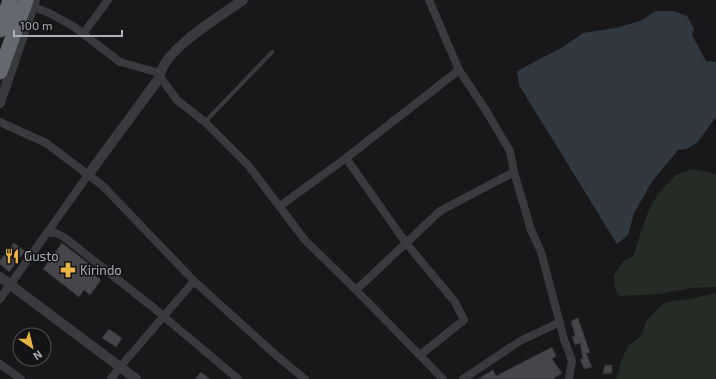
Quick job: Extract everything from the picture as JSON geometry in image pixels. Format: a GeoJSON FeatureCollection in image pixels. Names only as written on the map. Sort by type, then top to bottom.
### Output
{"type":"FeatureCollection","features":[{"type":"Feature","properties":{"kind":"highway"},"geometry":{"type":"LineString","coordinates":[[0,30],[10,0]]}},
{"type":"Feature","properties":{"kind":"highway"},"geometry":{"type":"LineString","coordinates":[[0,72],[31,2]]}},
{"type":"Feature","properties":{"kind":"street"},"geometry":{"type":"LineString","coordinates":[[17,0],[31,2],[72,26],[120,62],[160,75],[177,100],[205,122],[248,165],[305,240],[443,379]]}},
{"type":"Feature","properties":{"kind":"street"},"geometry":{"type":"LineString","coordinates":[[83,34],[108,0]]}},
{"type":"Feature","properties":{"kind":"street"},"geometry":{"type":"LineString","coordinates":[[0,299],[160,75],[174,51],[194,34],[243,0]]}},
{"type":"Feature","properties":{"kind":"street"},"geometry":{"type":"LineString","coordinates":[[429,0],[459,70],[485,109],[510,151],[514,172],[531,230],[541,252],[564,338],[572,361],[569,379]]}},
{"type":"Feature","properties":{"kind":"street"},"geometry":{"type":"LineString","coordinates":[[0,103],[31,2]]}},
{"type":"Feature","properties":{"kind":"street"},"geometry":{"type":"LineString","coordinates":[[280,206],[346,158],[459,70]]}},
{"type":"Feature","properties":{"kind":"street"},"geometry":{"type":"LineString","coordinates":[[0,122],[46,143],[103,186],[194,281],[278,357],[305,379]]}},
{"type":"Feature","properties":{"kind":"street"},"geometry":{"type":"LineString","coordinates":[[346,158],[406,243],[455,302],[464,320],[420,355]]}},
{"type":"Feature","properties":{"kind":"street"},"geometry":{"type":"LineString","coordinates":[[356,290],[440,211],[514,172]]}},
{"type":"Feature","properties":{"kind":"street"},"geometry":{"type":"LineString","coordinates":[[48,233],[56,233],[64,237],[155,309],[238,379]]}},
{"type":"Feature","properties":{"kind":"street"},"geometry":{"type":"LineString","coordinates":[[0,277],[136,379]]}},
{"type":"Feature","properties":{"kind":"street"},"geometry":{"type":"LineString","coordinates":[[111,379],[194,281]]}},
{"type":"Feature","properties":{"kind":"street"},"geometry":{"type":"LineString","coordinates":[[463,379],[520,341],[560,322]]}},
{"type":"Feature","properties":{"kind":"street"},"geometry":{"type":"LineString","coordinates":[[0,364],[21,379]]}},
{"type":"Feature","properties":{"kind":"lane"},"geometry":{"type":"LineString","coordinates":[[205,122],[272,52]]}},
{"type":"Feature","properties":{"kind":"shaded area"},"geometry":{"type":"Polygon","coordinates":[[[656,11],[673,11],[687,16],[694,29],[692,35],[706,61],[716,62],[716,117],[697,143],[686,149],[678,150],[653,180],[634,213],[628,235],[617,244],[519,85],[517,71],[563,47],[583,33],[615,28],[640,21],[656,11]]]}},
{"type":"Feature","properties":{"kind":"shaded area"},"geometry":{"type":"Polygon","coordinates":[[[693,169],[716,174],[716,287],[691,288],[660,294],[620,296],[615,289],[614,275],[623,262],[634,255],[644,222],[652,203],[662,189],[676,175],[693,169]]]}},
{"type":"Feature","properties":{"kind":"shaded area"},"geometry":{"type":"Polygon","coordinates":[[[716,293],[716,379],[616,379],[628,346],[640,337],[646,322],[658,308],[667,302],[716,293]]]}},
{"type":"Feature","properties":{"kind":"building","name":"Gusto"},"geometry":{"type":"Polygon","coordinates":[[[14,243],[25,251],[9,272],[0,264],[0,260],[14,243]]]}},
{"type":"Feature","properties":{"kind":"building","name":"Kirindo"},"geometry":{"type":"Polygon","coordinates":[[[62,243],[93,267],[90,271],[101,280],[90,295],[84,290],[79,297],[43,269],[62,243]]]}},
{"type":"Feature","properties":{"kind":"building"},"geometry":{"type":"Polygon","coordinates":[[[578,318],[590,353],[586,353],[592,367],[584,369],[580,359],[583,359],[580,343],[575,345],[572,337],[575,336],[571,321],[578,318]]]}},
{"type":"Feature","properties":{"kind":"building"},"geometry":{"type":"Polygon","coordinates":[[[109,329],[122,338],[116,347],[102,338],[109,329]]]}},
{"type":"Feature","properties":{"kind":"building"},"geometry":{"type":"Polygon","coordinates":[[[552,347],[556,356],[552,359],[562,373],[553,379],[478,379],[493,370],[496,376],[552,347]]]}},
{"type":"Feature","properties":{"kind":"building"},"geometry":{"type":"Polygon","coordinates":[[[605,365],[612,365],[612,373],[603,374],[605,365]]]}},
{"type":"Feature","properties":{"kind":"building"},"geometry":{"type":"Polygon","coordinates":[[[201,372],[210,379],[195,379],[201,372]]]}},
{"type":"Feature","properties":{"kind":"place","name":"Gusto"},"geometry":{"type":"Point","coordinates":[12,256]}},
{"type":"Feature","properties":{"kind":"place","name":"Kirindo"},"geometry":{"type":"Point","coordinates":[68,270]}}]}
